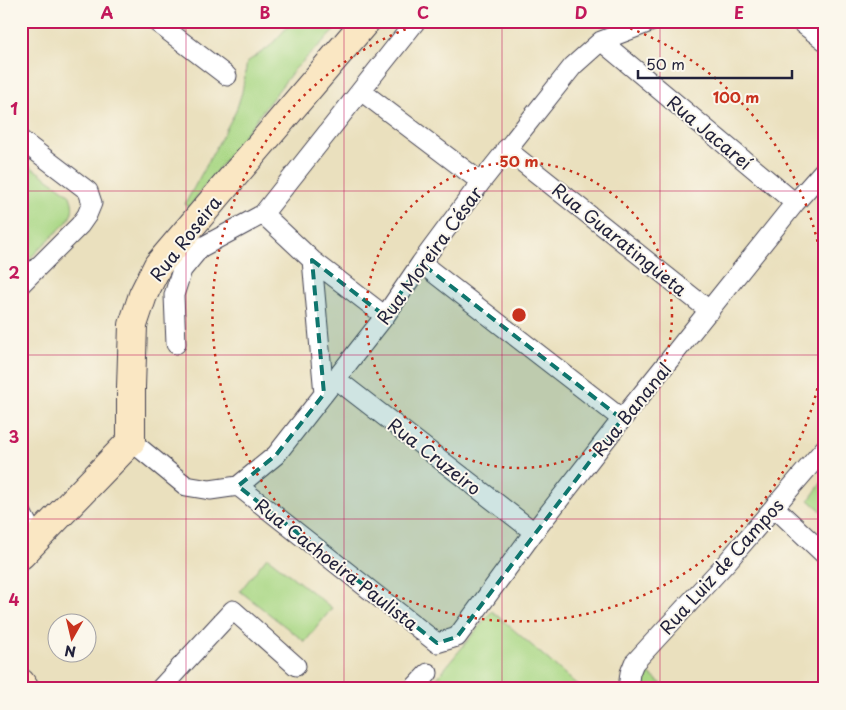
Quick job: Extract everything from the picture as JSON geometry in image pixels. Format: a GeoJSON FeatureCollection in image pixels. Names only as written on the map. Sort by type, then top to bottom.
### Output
{"type":"FeatureCollection","features":[{"type":"Feature","properties":{"kind":"street"},"geometry":{"type":"LineString","coordinates":[[155,21],[227,76]]}},
{"type":"Feature","properties":{"kind":"street","name":"Rua Roseira"},"geometry":{"type":"LineString","coordinates":[[130,441],[133,325],[142,295],[158,265],[366,21]]}},
{"type":"Feature","properties":{"kind":"street"},"geometry":{"type":"LineString","coordinates":[[176,344],[174,295],[182,270],[200,248],[263,214],[416,21]]}},
{"type":"Feature","properties":{"kind":"street","name":"Rua Moreira César"},"geometry":{"type":"LineString","coordinates":[[238,486],[276,454],[336,379],[385,316],[481,182],[573,66],[602,41],[653,21]]}},
{"type":"Feature","properties":{"kind":"street"},"geometry":{"type":"LineString","coordinates":[[799,21],[825,41]]}},
{"type":"Feature","properties":{"kind":"street","name":"Rua Jacareí"},"geometry":{"type":"LineString","coordinates":[[602,41],[795,203]]}},
{"type":"Feature","properties":{"kind":"street"},"geometry":{"type":"LineString","coordinates":[[361,91],[481,182]]}},
{"type":"Feature","properties":{"kind":"street"},"geometry":{"type":"LineString","coordinates":[[21,140],[88,191],[92,203],[80,226],[21,284]]}},
{"type":"Feature","properties":{"kind":"street","name":"Rua Guaratingueta"},"geometry":{"type":"LineString","coordinates":[[506,149],[710,311]]}},
{"type":"Feature","properties":{"kind":"street","name":"Rua Bananal"},"geometry":{"type":"LineString","coordinates":[[437,643],[457,637],[534,532],[622,419],[795,203],[825,169]]}},
{"type":"Feature","properties":{"kind":"street"},"geometry":{"type":"LineString","coordinates":[[263,214],[312,260],[385,316]]}},
{"type":"Feature","properties":{"kind":"street"},"geometry":{"type":"LineString","coordinates":[[312,260],[324,394]]}},
{"type":"Feature","properties":{"kind":"street"},"geometry":{"type":"LineString","coordinates":[[421,264],[622,419]]}},
{"type":"Feature","properties":{"kind":"street","name":"Rua Cruzeiro"},"geometry":{"type":"LineString","coordinates":[[336,379],[534,532]]}},
{"type":"Feature","properties":{"kind":"street"},"geometry":{"type":"LineString","coordinates":[[29,548],[130,441],[186,486],[210,490],[238,486]]}},
{"type":"Feature","properties":{"kind":"street","name":"Rua Luiz de Campos"},"geometry":{"type":"LineString","coordinates":[[628,689],[630,673],[634,663],[727,562],[825,448]]}},
{"type":"Feature","properties":{"kind":"street","name":"Rua Cachoeira Paulista"},"geometry":{"type":"LineString","coordinates":[[238,486],[437,643]]}},
{"type":"Feature","properties":{"kind":"street"},"geometry":{"type":"LineString","coordinates":[[774,507],[825,555]]}},
{"type":"Feature","properties":{"kind":"street"},"geometry":{"type":"LineString","coordinates":[[21,512],[29,548]]}},
{"type":"Feature","properties":{"kind":"street"},"geometry":{"type":"LineString","coordinates":[[160,689],[234,610],[296,666]]}},
{"type":"Feature","properties":{"kind":"street"},"geometry":{"type":"LineString","coordinates":[[413,689],[428,673]]}},
{"type":"Feature","properties":{"kind":"street"},"geometry":{"type":"LineString","coordinates":[[21,683],[25,689]]}},
{"type":"Feature","properties":{"kind":"highlighted area"},"geometry":{"type":"Polygon","coordinates":[[[312,260],[385,316],[421,263],[622,419],[457,637],[437,643],[238,486],[276,455],[324,394],[312,260]]]}},
{"type":"Feature","properties":{"kind":"green space"},"geometry":{"type":"Polygon","coordinates":[[[293,21],[344,21],[294,70],[189,207],[185,204],[236,111],[242,92],[247,62],[269,47],[293,21]]]}},
{"type":"Feature","properties":{"kind":"green space"},"geometry":{"type":"Polygon","coordinates":[[[21,160],[69,194],[73,208],[67,222],[21,267],[21,160]]]}},
{"type":"Feature","properties":{"kind":"green space"},"geometry":{"type":"Polygon","coordinates":[[[825,478],[825,514],[809,500],[825,478]]]}},
{"type":"Feature","properties":{"kind":"green space"},"geometry":{"type":"Polygon","coordinates":[[[267,557],[332,608],[305,642],[240,591],[267,557]]]}},
{"type":"Feature","properties":{"kind":"green space"},"geometry":{"type":"Polygon","coordinates":[[[492,611],[582,689],[447,689],[437,678],[492,611]]]}},
{"type":"Feature","properties":{"kind":"green space"},"geometry":{"type":"Polygon","coordinates":[[[648,673],[668,689],[641,689],[641,682],[648,673]]]}}]}
